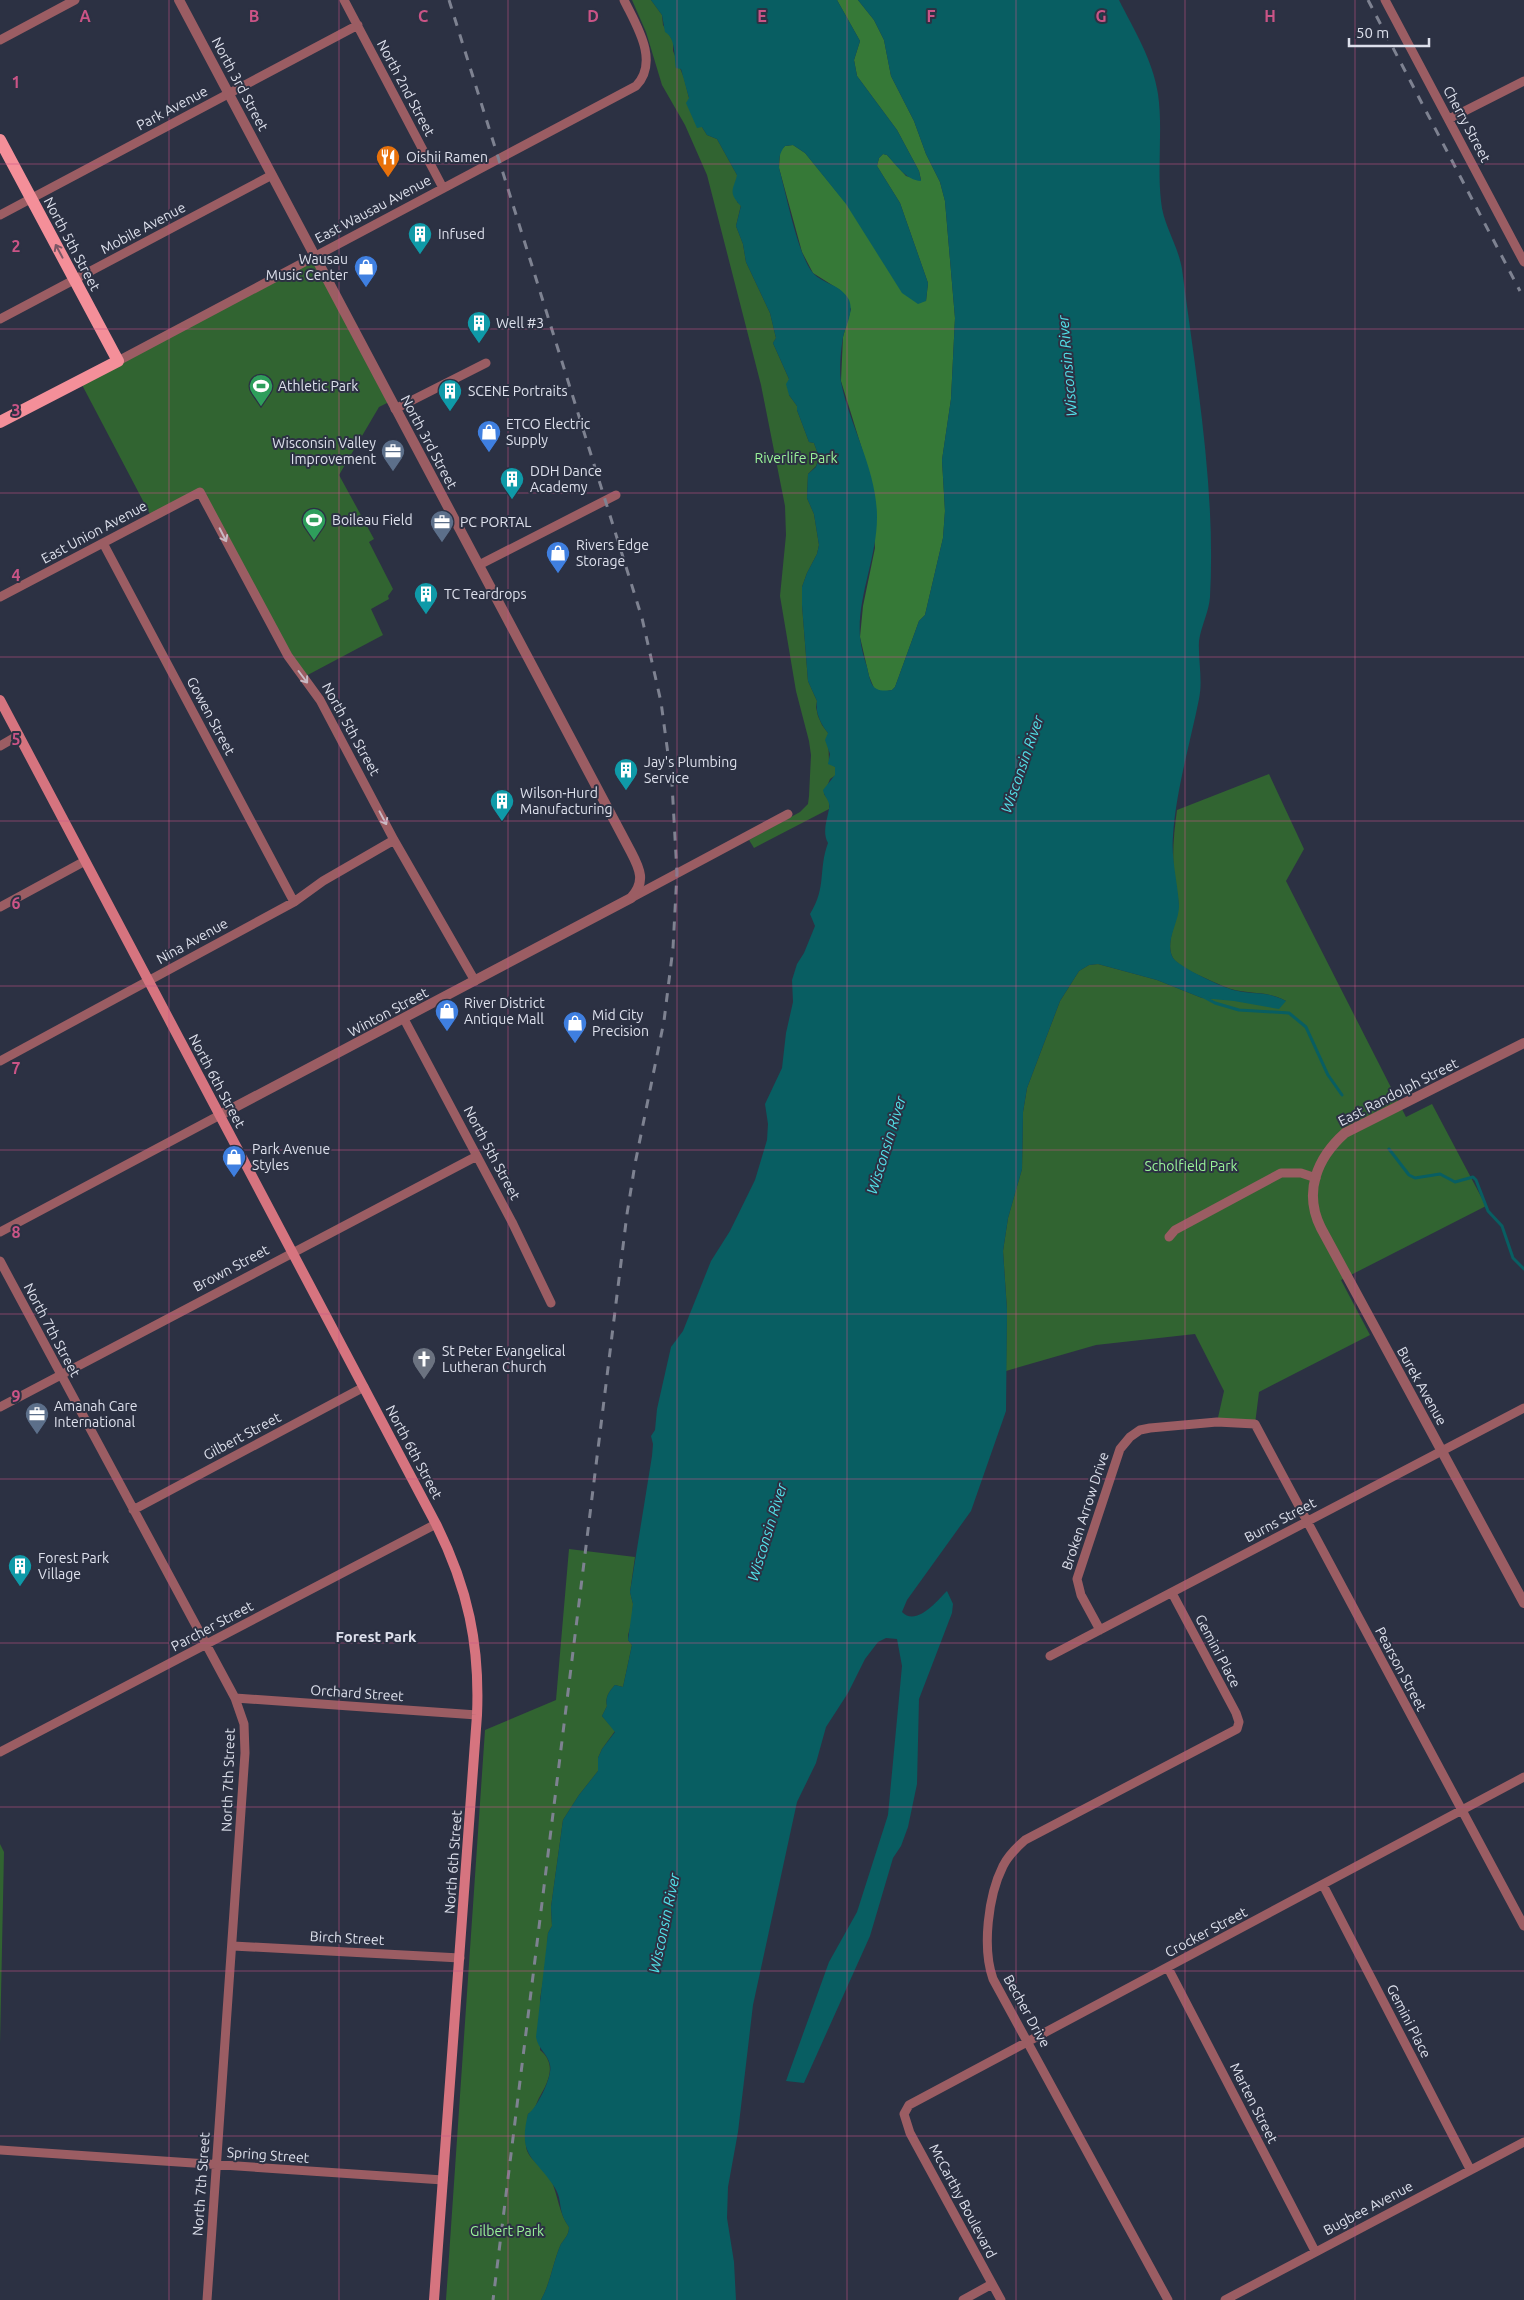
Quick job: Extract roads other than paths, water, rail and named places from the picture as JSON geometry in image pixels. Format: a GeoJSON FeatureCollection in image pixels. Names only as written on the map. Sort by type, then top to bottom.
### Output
{"type":"FeatureCollection","features":[{"type":"Feature","properties":{"kind":"main road","name":"North 5th Street"},"geometry":{"type":"LineString","coordinates":[[0,140],[118,361]]}},
{"type":"Feature","properties":{"kind":"main road"},"geometry":{"type":"LineString","coordinates":[[0,422],[25,405],[101,363],[106,358],[107,348],[98,324]]}},
{"type":"Feature","properties":{"kind":"main road","name":"East Wausau Avenue"},"geometry":{"type":"LineString","coordinates":[[0,422],[118,361]]}},
{"type":"Feature","properties":{"kind":"main road","name":"North 6th Street"},"geometry":{"type":"LineString","coordinates":[[0,700],[436,1524],[451,1554],[470,1611],[477,1660],[477,1715],[434,2300]]}},
{"type":"Feature","properties":{"kind":"street"},"geometry":{"type":"LineString","coordinates":[[0,40],[75,0]]}},
{"type":"Feature","properties":{"kind":"street","name":"North 3rd Street"},"geometry":{"type":"LineString","coordinates":[[179,0],[638,866],[641,882],[631,898]]}},
{"type":"Feature","properties":{"kind":"street","name":"North 2nd Street"},"geometry":{"type":"LineString","coordinates":[[344,0],[443,188]]}},
{"type":"Feature","properties":{"kind":"street","name":"East Wausau Avenue"},"geometry":{"type":"LineString","coordinates":[[118,361],[632,89],[638,84],[645,70],[644,45],[624,0]]}},
{"type":"Feature","properties":{"kind":"street","name":"Cherry Street"},"geometry":{"type":"LineString","coordinates":[[1385,0],[1524,262]]}},
{"type":"Feature","properties":{"kind":"street","name":"Park Avenue"},"geometry":{"type":"LineString","coordinates":[[0,215],[358,25]]}},
{"type":"Feature","properties":{"kind":"street"},"geometry":{"type":"LineString","coordinates":[[1449,119],[1524,80]]}},
{"type":"Feature","properties":{"kind":"street","name":"Mobile Avenue"},"geometry":{"type":"LineString","coordinates":[[0,319],[272,175]]}},
{"type":"Feature","properties":{"kind":"street"},"geometry":{"type":"LineString","coordinates":[[395,409],[486,363]]}},
{"type":"Feature","properties":{"kind":"street","name":"East Union Avenue"},"geometry":{"type":"LineString","coordinates":[[0,597],[200,492]]}},
{"type":"Feature","properties":{"kind":"street","name":"North 5th Street"},"geometry":{"type":"LineString","coordinates":[[200,492],[288,656],[320,700],[394,840],[475,981]]}},
{"type":"Feature","properties":{"kind":"street"},"geometry":{"type":"LineString","coordinates":[[480,565],[616,495]]}},
{"type":"Feature","properties":{"kind":"street","name":"Gowen Street"},"geometry":{"type":"LineString","coordinates":[[103,543],[294,902]]}},
{"type":"Feature","properties":{"kind":"street"},"geometry":{"type":"LineString","coordinates":[[0,746],[19,736]]}},
{"type":"Feature","properties":{"kind":"street","name":"Winton Street"},"geometry":{"type":"LineString","coordinates":[[0,1232],[788,814]]}},
{"type":"Feature","properties":{"kind":"street","name":"Nina Avenue"},"geometry":{"type":"LineString","coordinates":[[0,1061],[294,902],[323,881],[394,840]]}},
{"type":"Feature","properties":{"kind":"street"},"geometry":{"type":"LineString","coordinates":[[0,907],[85,861]]}},
{"type":"Feature","properties":{"kind":"street","name":"North 5th Street"},"geometry":{"type":"LineString","coordinates":[[404,1019],[477,1156],[551,1303]]}},
{"type":"Feature","properties":{"kind":"street","name":"East Randolph Street"},"geometry":{"type":"LineString","coordinates":[[1316,1178],[1323,1157],[1345,1133],[1524,1043]]}},
{"type":"Feature","properties":{"kind":"street","name":"Brown Street"},"geometry":{"type":"LineString","coordinates":[[0,1406],[292,1251],[477,1156]]}},
{"type":"Feature","properties":{"kind":"street"},"geometry":{"type":"LineString","coordinates":[[1170,1237],[1175,1230],[1281,1173],[1301,1173],[1316,1178]]}},
{"type":"Feature","properties":{"kind":"street","name":"Burek Avenue"},"geometry":{"type":"LineString","coordinates":[[1316,1178],[1312,1200],[1317,1221],[1524,1603]]}},
{"type":"Feature","properties":{"kind":"street","name":"North 7th Street"},"geometry":{"type":"LineString","coordinates":[[0,1261],[235,1698],[244,1724],[245,1739],[233,1946],[207,2300]]}},
{"type":"Feature","properties":{"kind":"street","name":"Gilbert Street"},"geometry":{"type":"LineString","coordinates":[[133,1510],[364,1387]]}},
{"type":"Feature","properties":{"kind":"street","name":"Burns Street"},"geometry":{"type":"LineString","coordinates":[[1050,1656],[1524,1408]]}},
{"type":"Feature","properties":{"kind":"street","name":"Broken Arrow Drive"},"geometry":{"type":"LineString","coordinates":[[1100,1630],[1081,1595],[1076,1579],[1120,1449],[1130,1436],[1140,1430],[1150,1428],[1217,1422],[1255,1424]]}},
{"type":"Feature","properties":{"kind":"street","name":"Pearson Street"},"geometry":{"type":"LineString","coordinates":[[1255,1424],[1524,1926]]}},
{"type":"Feature","properties":{"kind":"street","name":"Parcher Street"},"geometry":{"type":"LineString","coordinates":[[0,1752],[436,1524]]}},
{"type":"Feature","properties":{"kind":"street","name":"Gemini Place"},"geometry":{"type":"LineString","coordinates":[[1172,1593],[1239,1722]]}},
{"type":"Feature","properties":{"kind":"street","name":"Orchard Street"},"geometry":{"type":"LineString","coordinates":[[235,1698],[477,1715]]}},
{"type":"Feature","properties":{"kind":"street","name":"Becher Drive"},"geometry":{"type":"LineString","coordinates":[[1168,2300],[993,1979],[989,1967],[988,1932],[993,1896],[1002,1866],[1014,1849],[1025,1840],[1237,1729],[1239,1722]]}},
{"type":"Feature","properties":{"kind":"street","name":"Crocker Street"},"geometry":{"type":"LineString","coordinates":[[904,2114],[909,2104],[921,2097],[1168,1968],[1524,1777]]}},
{"type":"Feature","properties":{"kind":"street","name":"Gemini Place"},"geometry":{"type":"LineString","coordinates":[[1323,1885],[1470,2169]]}},
{"type":"Feature","properties":{"kind":"street","name":"Birch Street"},"geometry":{"type":"LineString","coordinates":[[233,1946],[460,1958]]}},
{"type":"Feature","properties":{"kind":"street","name":"Marten Street"},"geometry":{"type":"LineString","coordinates":[[1168,1968],[1315,2250]]}},
{"type":"Feature","properties":{"kind":"street","name":"McCarthy Boulevard"},"geometry":{"type":"LineString","coordinates":[[904,2114],[910,2133],[1001,2300]]}},
{"type":"Feature","properties":{"kind":"street","name":"Bugbee Avenue"},"geometry":{"type":"LineString","coordinates":[[1225,2300],[1315,2250],[1524,2142]]}},
{"type":"Feature","properties":{"kind":"street","name":"Spring Street"},"geometry":{"type":"LineString","coordinates":[[0,2150],[443,2180]]}},
{"type":"Feature","properties":{"kind":"street"},"geometry":{"type":"LineString","coordinates":[[963,2300],[992,2284]]}},
{"type":"Feature","properties":{"kind":"water","name":"Wisconsin River"},"geometry":{"type":"Polygon","coordinates":[[[651,0],[837,0],[860,41],[854,60],[857,76],[897,130],[919,171],[921,181],[906,175],[887,155],[883,154],[879,158],[877,166],[900,203],[928,283],[926,301],[918,304],[902,293],[846,204],[805,153],[793,145],[785,146],[780,154],[779,162],[793,224],[802,253],[817,277],[846,295],[851,309],[843,337],[840,365],[841,382],[873,482],[877,517],[874,547],[861,607],[860,637],[871,683],[876,689],[885,691],[892,690],[895,687],[919,621],[925,615],[943,538],[945,511],[942,460],[951,399],[955,318],[945,201],[940,182],[926,154],[914,121],[891,76],[884,40],[874,20],[858,0],[1119,0],[1137,34],[1156,81],[1160,121],[1162,210],[1182,269],[1204,433],[1210,515],[1210,597],[1199,641],[1200,692],[1180,784],[1173,836],[1173,854],[1179,906],[1171,939],[1171,952],[1177,962],[1193,972],[1232,990],[1268,994],[1286,1001],[1279,1009],[1234,1001],[1202,998],[1157,980],[1098,964],[1089,965],[1079,971],[1060,1001],[1027,1088],[1023,1112],[1022,1169],[1008,1218],[1003,1251],[1007,1310],[1006,1411],[971,1511],[907,1600],[902,1612],[908,1616],[920,1615],[947,1591],[953,1604],[952,1613],[919,1699],[917,1784],[908,1827],[901,1846],[893,1858],[870,1936],[804,2083],[786,2081],[829,1962],[857,1912],[888,1815],[902,1666],[897,1639],[886,1638],[878,1642],[865,1659],[848,1693],[826,1727],[816,1763],[797,1802],[753,2005],[738,2132],[728,2187],[727,2218],[734,2262],[736,2300],[541,2300],[558,2251],[568,2234],[569,2227],[561,2211],[559,2197],[555,2188],[530,2156],[525,2140],[528,2114],[532,2111],[544,2091],[550,2070],[549,2061],[536,2037],[548,1933],[552,1926],[551,1907],[563,1820],[579,1795],[598,1771],[598,1758],[602,1749],[615,1732],[602,1716],[611,1690],[615,1685],[623,1687],[632,1645],[628,1640],[633,1604],[630,1592],[652,1456],[653,1444],[651,1436],[655,1430],[657,1409],[671,1347],[683,1331],[711,1261],[730,1231],[755,1180],[767,1140],[768,1124],[765,1104],[782,1068],[786,1033],[793,1002],[792,980],[797,964],[804,953],[815,926],[810,914],[819,895],[823,862],[828,843],[825,830],[829,806],[823,790],[835,775],[835,767],[828,764],[830,754],[825,740],[828,733],[819,718],[817,701],[808,681],[802,605],[802,587],[817,554],[819,545],[814,514],[807,498],[808,474],[816,467],[819,457],[814,443],[809,442],[797,406],[789,395],[786,384],[789,379],[773,343],[776,338],[770,313],[746,262],[743,244],[736,226],[741,206],[733,194],[737,175],[717,139],[707,135],[702,127],[697,128],[686,103],[689,98],[681,69],[676,68],[673,43],[665,32],[662,15],[651,0]]]}},
{"type":"Feature","properties":{"kind":"waterway"},"geometry":{"type":"LineString","coordinates":[[1204,997],[1215,1003],[1239,1010],[1289,1013],[1306,1027],[1328,1075],[1342,1095]]}},
{"type":"Feature","properties":{"kind":"waterway"},"geometry":{"type":"LineString","coordinates":[[1389,1149],[1409,1175],[1415,1178],[1440,1174],[1455,1182],[1473,1177],[1476,1180],[1488,1211],[1502,1226],[1513,1258],[1524,1269]]}},
{"type":"Feature","properties":{"kind":"railway"},"geometry":{"type":"LineString","coordinates":[[449,0],[642,618],[661,702],[672,784],[677,873],[673,948],[664,1021],[635,1164],[627,1214],[493,2300]]}},
{"type":"Feature","properties":{"kind":"railway"},"geometry":{"type":"LineString","coordinates":[[1368,0],[1520,291]]}},
{"type":"Feature","properties":{"kind":"place","name":"Oishii Ramen"},"geometry":{"type":"Point","coordinates":[388,178]}},
{"type":"Feature","properties":{"kind":"place","name":"Infused"},"geometry":{"type":"Point","coordinates":[420,255]}},
{"type":"Feature","properties":{"kind":"place","name":"Wausau Music Center"},"geometry":{"type":"Point","coordinates":[366,288]}},
{"type":"Feature","properties":{"kind":"place","name":"Well #3"},"geometry":{"type":"Point","coordinates":[479,344]}},
{"type":"Feature","properties":{"kind":"place","name":"Athletic Park"},"geometry":{"type":"Point","coordinates":[261,407]}},
{"type":"Feature","properties":{"kind":"place","name":"SCENE Portraits"},"geometry":{"type":"Point","coordinates":[450,412]}},
{"type":"Feature","properties":{"kind":"place","name":"ETCO Electric Supply"},"geometry":{"type":"Point","coordinates":[489,453]}},
{"type":"Feature","properties":{"kind":"place","name":"Wisconsin Valley Improvement"},"geometry":{"type":"Point","coordinates":[393,472]}},
{"type":"Feature","properties":{"kind":"place","name":"DDH Dance Academy"},"geometry":{"type":"Point","coordinates":[512,500]}},
{"type":"Feature","properties":{"kind":"place","name":"Boileau Field"},"geometry":{"type":"Point","coordinates":[314,541]}},
{"type":"Feature","properties":{"kind":"place","name":"PC PORTAL"},"geometry":{"type":"Point","coordinates":[442,543]}},
{"type":"Feature","properties":{"kind":"place","name":"Rivers Edge Storage"},"geometry":{"type":"Point","coordinates":[558,574]}},
{"type":"Feature","properties":{"kind":"place","name":"TC Teardrops"},"geometry":{"type":"Point","coordinates":[426,615]}},
{"type":"Feature","properties":{"kind":"place","name":"Jay's Plumbing Service"},"geometry":{"type":"Point","coordinates":[626,791]}},
{"type":"Feature","properties":{"kind":"place","name":"Wilson-Hurd Manufacturing"},"geometry":{"type":"Point","coordinates":[502,822]}},
{"type":"Feature","properties":{"kind":"place","name":"River District Antique Mall"},"geometry":{"type":"Point","coordinates":[447,1032]}},
{"type":"Feature","properties":{"kind":"place","name":"Mid City Precision"},"geometry":{"type":"Point","coordinates":[575,1044]}},
{"type":"Feature","properties":{"kind":"place","name":"Park Avenue Styles"},"geometry":{"type":"Point","coordinates":[234,1178]}},
{"type":"Feature","properties":{"kind":"place","name":"St Peter Evangelical Lutheran Church"},"geometry":{"type":"Point","coordinates":[424,1380]}},
{"type":"Feature","properties":{"kind":"place","name":"Amanah Care International"},"geometry":{"type":"Point","coordinates":[37,1435]}},
{"type":"Feature","properties":{"kind":"place","name":"Forest Park Village"},"geometry":{"type":"Point","coordinates":[20,1587]}},
{"type":"Feature","properties":{"kind":"district","name":"Forest Park"},"geometry":{"type":"Point","coordinates":[376,1636]}},
{"type":"Feature","properties":{"kind":"park label","name":"Riverlife Park"},"geometry":{"type":"Point","coordinates":[796,458]}},
{"type":"Feature","properties":{"kind":"park label","name":"Scholfield Park"},"geometry":{"type":"Point","coordinates":[1191,1166]}},
{"type":"Feature","properties":{"kind":"park label","name":"Gilbert Park"},"geometry":{"type":"Point","coordinates":[507,2231]}}]}
